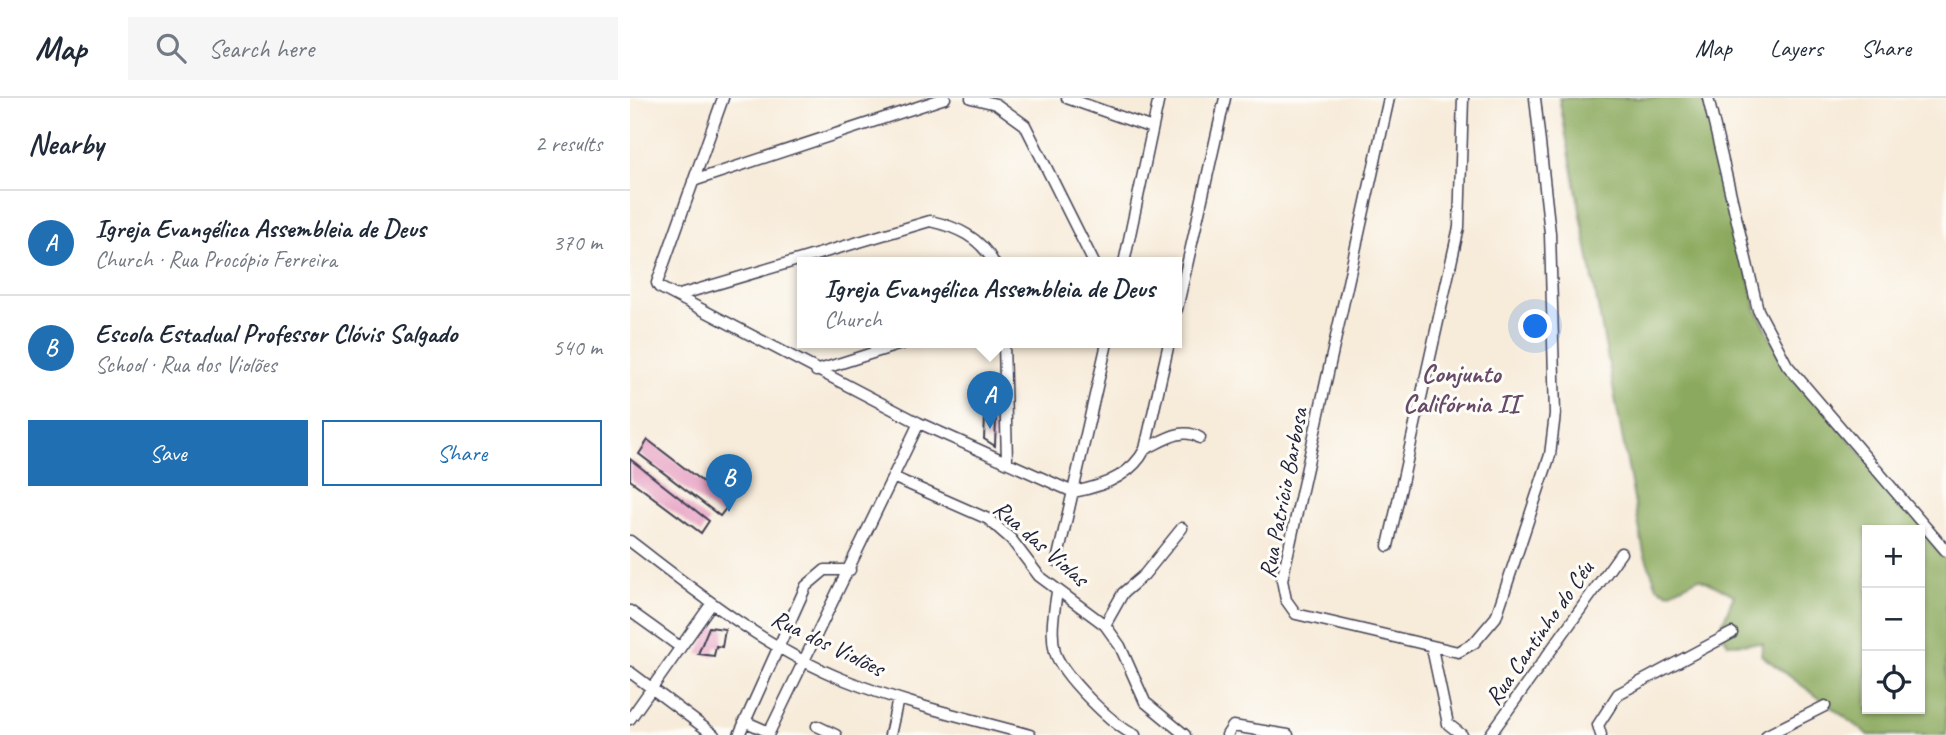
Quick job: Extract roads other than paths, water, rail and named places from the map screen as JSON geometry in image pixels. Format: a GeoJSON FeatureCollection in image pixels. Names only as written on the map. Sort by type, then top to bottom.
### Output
{"type":"FeatureCollection","features":[{"type":"Feature","properties":{"kind":"street"},"geometry":{"type":"LineString","coordinates":[[723,98],[657,284],[676,296],[919,423],[1073,492],[1091,489],[1121,475],[1139,461],[1145,449],[1169,348]]}},
{"type":"Feature","properties":{"kind":"street"},"geometry":{"type":"LineString","coordinates":[[693,181],[946,98]]}},
{"type":"Feature","properties":{"kind":"street"},"geometry":{"type":"LineString","coordinates":[[971,98],[996,104],[1025,125],[1091,257]]}},
{"type":"Feature","properties":{"kind":"street"},"geometry":{"type":"LineString","coordinates":[[1067,98],[1152,128]]}},
{"type":"Feature","properties":{"kind":"street"},"geometry":{"type":"LineString","coordinates":[[1125,257],[1159,98]]}},
{"type":"Feature","properties":{"kind":"street"},"geometry":{"type":"LineString","coordinates":[[1182,287],[1225,98]]}},
{"type":"Feature","properties":{"kind":"street","name":"Rua Patrício Barbosa"},"geometry":{"type":"LineString","coordinates":[[1389,98],[1282,580],[1286,600],[1296,614],[1458,652],[1474,643],[1496,617],[1550,455],[1555,414],[1550,233],[1535,98]]}},
{"type":"Feature","properties":{"kind":"street"},"geometry":{"type":"LineString","coordinates":[[1388,546],[1459,227],[1463,98]]}},
{"type":"Feature","properties":{"kind":"street"},"geometry":{"type":"LineString","coordinates":[[1708,98],[1758,310],[1769,332],[1787,365],[1946,551]]}},
{"type":"Feature","properties":{"kind":"street"},"geometry":{"type":"LineString","coordinates":[[808,257],[930,221],[952,226],[968,235],[979,242],[990,257]]}},
{"type":"Feature","properties":{"kind":"street"},"geometry":{"type":"LineString","coordinates":[[676,296],[797,260]]}},
{"type":"Feature","properties":{"kind":"street"},"geometry":{"type":"LineString","coordinates":[[816,370],[888,348]]}},
{"type":"Feature","properties":{"kind":"street"},"geometry":{"type":"LineString","coordinates":[[1004,348],[1007,461]]}},
{"type":"Feature","properties":{"kind":"street"},"geometry":{"type":"LineString","coordinates":[[1057,561],[1106,348]]}},
{"type":"Feature","properties":{"kind":"street"},"geometry":{"type":"LineString","coordinates":[[744,721],[768,734],[895,478],[919,423]]}},
{"type":"Feature","properties":{"kind":"street"},"geometry":{"type":"LineString","coordinates":[[1145,449],[1182,432],[1192,432],[1200,438]]}},
{"type":"Feature","properties":{"kind":"street","name":"Rua das Violas"},"geometry":{"type":"LineString","coordinates":[[895,478],[988,519],[1011,539],[1039,576],[1057,592],[1105,625],[1120,646],[1145,702],[1185,735]]}},
{"type":"Feature","properties":{"kind":"street"},"geometry":{"type":"LineString","coordinates":[[1105,625],[1123,593],[1144,575],[1182,528]]}},
{"type":"Feature","properties":{"kind":"street","name":"Rua dos Violões"},"geometry":{"type":"LineString","coordinates":[[630,541],[712,603],[778,646],[844,680],[898,699],[1030,735]]}},
{"type":"Feature","properties":{"kind":"street","name":"Rua Cantinho do Céu"},"geometry":{"type":"LineString","coordinates":[[1490,735],[1621,553]]}},
{"type":"Feature","properties":{"kind":"street"},"geometry":{"type":"LineString","coordinates":[[739,735],[806,586],[818,573],[850,570]]}},
{"type":"Feature","properties":{"kind":"street"},"geometry":{"type":"LineString","coordinates":[[818,573],[828,575],[834,584],[830,609]]}},
{"type":"Feature","properties":{"kind":"street"},"geometry":{"type":"LineString","coordinates":[[1057,592],[1052,634],[1056,656],[1103,712],[1135,735]]}},
{"type":"Feature","properties":{"kind":"street"},"geometry":{"type":"LineString","coordinates":[[630,719],[712,603]]}},
{"type":"Feature","properties":{"kind":"street"},"geometry":{"type":"LineString","coordinates":[[630,611],[680,648]]}},
{"type":"Feature","properties":{"kind":"street"},"geometry":{"type":"LineString","coordinates":[[1601,735],[1598,725],[1618,694],[1732,633]]}},
{"type":"Feature","properties":{"kind":"street","name":"Rua Cantinho do Céu"},"geometry":{"type":"LineString","coordinates":[[1432,648],[1448,724],[1462,735]]}},
{"type":"Feature","properties":{"kind":"street"},"geometry":{"type":"LineString","coordinates":[[630,672],[714,735]]}},
{"type":"Feature","properties":{"kind":"street"},"geometry":{"type":"LineString","coordinates":[[890,735],[898,699]]}},
{"type":"Feature","properties":{"kind":"street"},"geometry":{"type":"LineString","coordinates":[[1767,735],[1825,706]]}},
{"type":"Feature","properties":{"kind":"street"},"geometry":{"type":"LineString","coordinates":[[817,726],[836,735]]}},
{"type":"Feature","properties":{"kind":"street"},"geometry":{"type":"LineString","coordinates":[[1227,735],[1233,726],[1288,735]]}},
{"type":"Feature","properties":{"kind":"place","name":"Igreja Evangélica Assembleia de Deus"},"geometry":{"type":"Point","coordinates":[990,429]}},
{"type":"Feature","properties":{"kind":"place","name":"Escola Estadual Professor Clóvis Salgado"},"geometry":{"type":"Point","coordinates":[729,512]}},
{"type":"Feature","properties":{"kind":"district","name":"Conjunto Califórnia II"},"geometry":{"type":"Point","coordinates":[1461,388]}}]}
